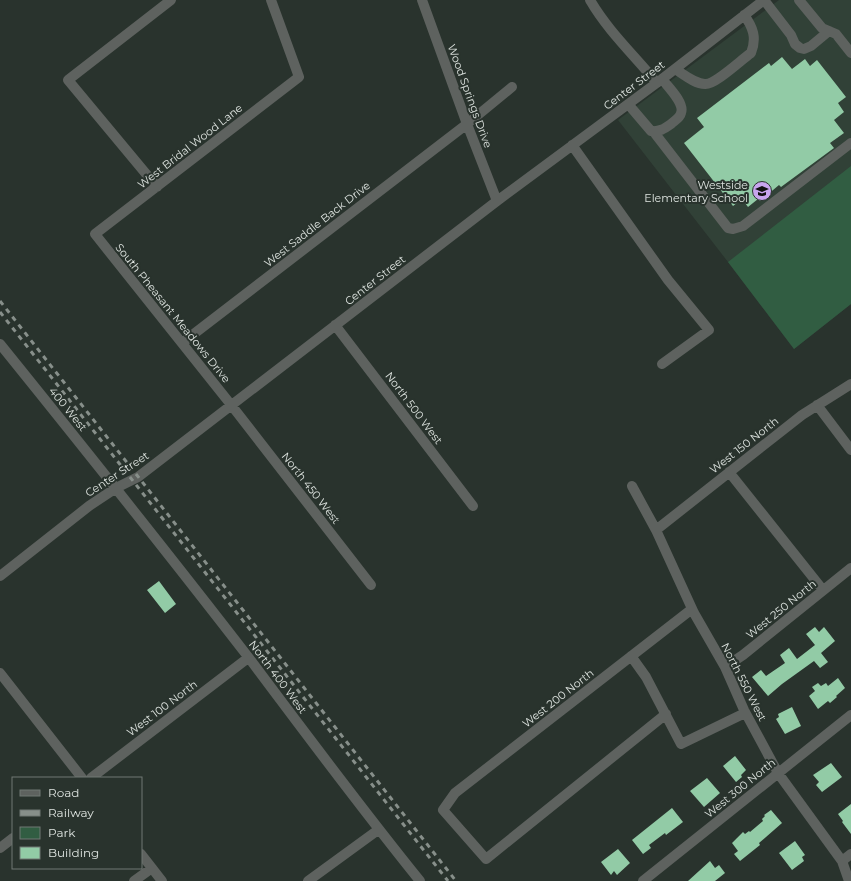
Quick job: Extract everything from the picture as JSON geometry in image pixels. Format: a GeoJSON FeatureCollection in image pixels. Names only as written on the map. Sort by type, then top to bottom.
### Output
{"type":"FeatureCollection","features":[{"type":"Feature","properties":{"kind":"street"},"geometry":{"type":"LineString","coordinates":[[157,187],[68,80],[171,0]]}},
{"type":"Feature","properties":{"kind":"street","name":"West Bridal Wood Lane"},"geometry":{"type":"LineString","coordinates":[[95,234],[300,77],[271,0]]}},
{"type":"Feature","properties":{"kind":"street","name":"Wood Springs Drive"},"geometry":{"type":"LineString","coordinates":[[422,0],[467,124],[497,200]]}},
{"type":"Feature","properties":{"kind":"street"},"geometry":{"type":"LineString","coordinates":[[590,0],[598,14],[621,44],[660,81],[680,103],[682,112],[678,118],[660,131],[653,131]]}},
{"type":"Feature","properties":{"kind":"street"},"geometry":{"type":"LineString","coordinates":[[764,0],[791,35],[795,44],[800,48],[804,49],[811,46],[830,31]]}},
{"type":"Feature","properties":{"kind":"street","name":"Center Street"},"geometry":{"type":"LineString","coordinates":[[0,576],[89,506],[116,488],[138,477],[232,406],[497,200],[660,81],[764,0]]}},
{"type":"Feature","properties":{"kind":"street"},"geometry":{"type":"LineString","coordinates":[[799,0],[822,28],[836,34],[851,53]]}},
{"type":"Feature","properties":{"kind":"street"},"geometry":{"type":"LineString","coordinates":[[675,68],[687,77],[704,84],[714,82],[751,53],[754,46],[752,28],[744,15]]}},
{"type":"Feature","properties":{"kind":"street","name":"West Saddle Back Drive"},"geometry":{"type":"LineString","coordinates":[[182,343],[467,124],[512,87]]}},
{"type":"Feature","properties":{"kind":"street"},"geometry":{"type":"LineString","coordinates":[[628,104],[653,131],[728,228],[733,229],[743,226],[851,143]]}},
{"type":"Feature","properties":{"kind":"street"},"geometry":{"type":"LineString","coordinates":[[572,145],[668,280],[709,330],[662,364]]}},
{"type":"Feature","properties":{"kind":"street","name":"South Pheasant Meadows Drive"},"geometry":{"type":"LineString","coordinates":[[95,234],[232,406]]}},
{"type":"Feature","properties":{"kind":"street","name":"North 500 West"},"geometry":{"type":"LineString","coordinates":[[335,325],[473,506]]}},
{"type":"Feature","properties":{"kind":"street","name":"400 West"},"geometry":{"type":"LineString","coordinates":[[0,344],[116,488]]}},
{"type":"Feature","properties":{"kind":"street","name":"West 150 North"},"geometry":{"type":"LineString","coordinates":[[656,530],[802,415],[851,384]]}},
{"type":"Feature","properties":{"kind":"street"},"geometry":{"type":"LineString","coordinates":[[817,405],[851,450]]}},
{"type":"Feature","properties":{"kind":"street","name":"North 450 West"},"geometry":{"type":"LineString","coordinates":[[232,406],[371,585]]}},
{"type":"Feature","properties":{"kind":"street"},"geometry":{"type":"LineString","coordinates":[[728,472],[823,590]]}},
{"type":"Feature","properties":{"kind":"street","name":"North 550 West"},"geometry":{"type":"LineString","coordinates":[[632,486],[656,530],[692,609],[725,667],[745,713],[778,773],[842,861],[849,881]]}},
{"type":"Feature","properties":{"kind":"street","name":"North 400 West"},"geometry":{"type":"LineString","coordinates":[[116,488],[248,658],[378,830],[420,881]]}},
{"type":"Feature","properties":{"kind":"street","name":"West 250 North"},"geometry":{"type":"LineString","coordinates":[[725,667],[743,655],[851,568]]}},
{"type":"Feature","properties":{"kind":"street","name":"West 200 North"},"geometry":{"type":"LineString","coordinates":[[666,714],[486,859],[443,810],[455,792],[692,609]]}},
{"type":"Feature","properties":{"kind":"street"},"geometry":{"type":"LineString","coordinates":[[631,656],[646,677],[681,744],[745,713]]}},
{"type":"Feature","properties":{"kind":"street","name":"West 100 North"},"geometry":{"type":"LineString","coordinates":[[92,777],[248,658]]}},
{"type":"Feature","properties":{"kind":"street"},"geometry":{"type":"LineString","coordinates":[[0,672],[81,777]]}},
{"type":"Feature","properties":{"kind":"street","name":"West 300 North"},"geometry":{"type":"LineString","coordinates":[[643,881],[851,715]]}},
{"type":"Feature","properties":{"kind":"street"},"geometry":{"type":"LineString","coordinates":[[308,881],[378,830]]}},
{"type":"Feature","properties":{"kind":"street"},"geometry":{"type":"LineString","coordinates":[[0,848],[12,839]]}},
{"type":"Feature","properties":{"kind":"street"},"geometry":{"type":"LineString","coordinates":[[842,861],[851,854]]}},
{"type":"Feature","properties":{"kind":"street"},"geometry":{"type":"LineString","coordinates":[[142,855],[162,881]]}},
{"type":"Feature","properties":{"kind":"street"},"geometry":{"type":"LineString","coordinates":[[134,881],[152,868]]}},
{"type":"Feature","properties":{"kind":"shaded area","name":"Westside Elementary School"},"geometry":{"type":"Polygon","coordinates":[[[779,0],[851,0],[851,304],[794,349],[618,120],[779,0]]]}},
{"type":"Feature","properties":{"kind":"green space"},"geometry":{"type":"Polygon","coordinates":[[[851,166],[851,304],[794,349],[728,262],[851,166]]]}},
{"type":"Feature","properties":{"kind":"building"},"geometry":{"type":"Polygon","coordinates":[[[782,57],[792,69],[805,59],[810,66],[817,60],[846,97],[838,103],[844,112],[834,120],[844,133],[830,143],[834,148],[781,187],[779,185],[760,201],[758,199],[748,207],[742,199],[733,206],[684,143],[704,127],[697,118],[769,63],[771,66],[782,57]]]}},
{"type":"Feature","properties":{"kind":"building"},"geometry":{"type":"Polygon","coordinates":[[[159,581],[176,604],[165,613],[147,590],[159,581]]]}},
{"type":"Feature","properties":{"kind":"building"},"geometry":{"type":"Polygon","coordinates":[[[815,627],[819,632],[824,627],[835,641],[821,653],[828,662],[820,668],[814,661],[768,696],[752,677],[761,670],[766,676],[785,663],[780,655],[789,648],[797,659],[815,645],[806,634],[815,627]]]}},
{"type":"Feature","properties":{"kind":"building"},"geometry":{"type":"Polygon","coordinates":[[[838,678],[845,688],[830,703],[828,701],[818,709],[809,696],[815,691],[812,687],[818,683],[821,686],[826,683],[828,686],[838,678]]]}},
{"type":"Feature","properties":{"kind":"building"},"geometry":{"type":"Polygon","coordinates":[[[792,707],[801,726],[785,734],[776,719],[779,717],[778,714],[792,707]]]}},
{"type":"Feature","properties":{"kind":"building"},"geometry":{"type":"Polygon","coordinates":[[[735,756],[746,770],[741,775],[742,777],[736,782],[723,766],[735,756]]]}},
{"type":"Feature","properties":{"kind":"building"},"geometry":{"type":"Polygon","coordinates":[[[831,763],[842,777],[822,792],[816,785],[819,782],[813,775],[831,763]]]}},
{"type":"Feature","properties":{"kind":"building"},"geometry":{"type":"Polygon","coordinates":[[[707,778],[720,793],[704,807],[690,791],[707,778]]]}},
{"type":"Feature","properties":{"kind":"building"},"geometry":{"type":"Polygon","coordinates":[[[851,804],[851,834],[838,814],[851,804]]]}},
{"type":"Feature","properties":{"kind":"building"},"geometry":{"type":"Polygon","coordinates":[[[672,808],[683,822],[666,835],[665,833],[649,845],[651,848],[643,854],[632,840],[672,808]]]}},
{"type":"Feature","properties":{"kind":"building"},"geometry":{"type":"Polygon","coordinates":[[[771,810],[782,823],[759,843],[760,845],[740,861],[734,854],[738,851],[732,843],[743,832],[745,834],[749,831],[750,832],[763,821],[762,819],[765,816],[764,815],[771,810]]]}},
{"type":"Feature","properties":{"kind":"building"},"geometry":{"type":"Polygon","coordinates":[[[795,841],[805,855],[802,857],[804,861],[792,870],[779,853],[795,841]]]}},
{"type":"Feature","properties":{"kind":"building"},"geometry":{"type":"Polygon","coordinates":[[[618,849],[630,863],[617,875],[614,871],[611,875],[601,862],[618,849]]]}},
{"type":"Feature","properties":{"kind":"building"},"geometry":{"type":"Polygon","coordinates":[[[710,861],[715,868],[719,865],[725,873],[715,881],[688,881],[710,861]]]}},
{"type":"Feature","properties":{"kind":"railway"},"geometry":{"type":"LineString","coordinates":[[0,301],[456,881]]}},
{"type":"Feature","properties":{"kind":"railway"},"geometry":{"type":"LineString","coordinates":[[0,312],[448,881]]}},
{"type":"Feature","properties":{"kind":"place","name":"Westside Elementary School"},"geometry":{"type":"Point","coordinates":[762,191]}}]}
